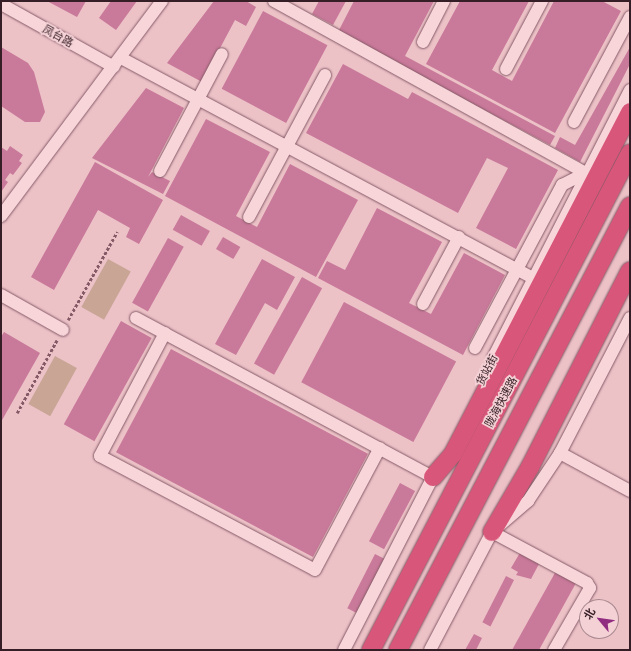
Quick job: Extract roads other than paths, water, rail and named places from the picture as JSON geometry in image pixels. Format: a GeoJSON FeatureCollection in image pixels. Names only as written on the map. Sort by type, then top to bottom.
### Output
{"type":"FeatureCollection","features":[{"type":"Feature","properties":{"kind":"highway"},"geometry":{"type":"LineString","coordinates":[[433,477],[453,454],[630,112]]}},
{"type":"Feature","properties":{"kind":"highway","name":"陇海快速路"},"geometry":{"type":"LineString","coordinates":[[371,650],[630,154]]}},
{"type":"Feature","properties":{"kind":"highway","name":"陇海快速路"},"geometry":{"type":"LineString","coordinates":[[398,650],[630,206]]}},
{"type":"Feature","properties":{"kind":"highway"},"geometry":{"type":"LineString","coordinates":[[492,532],[530,467],[630,271]]}},
{"type":"Feature","properties":{"kind":"street"},"geometry":{"type":"LineString","coordinates":[[1,216],[118,62],[162,1]]}},
{"type":"Feature","properties":{"kind":"street"},"geometry":{"type":"LineString","coordinates":[[274,1],[586,174]]}},
{"type":"Feature","properties":{"kind":"street"},"geometry":{"type":"LineString","coordinates":[[423,42],[444,1]]}},
{"type":"Feature","properties":{"kind":"street"},"geometry":{"type":"LineString","coordinates":[[506,69],[542,1]]}},
{"type":"Feature","properties":{"kind":"street","name":"凤台路"},"geometry":{"type":"LineString","coordinates":[[1,4],[118,62],[199,98],[518,268],[533,278]]}},
{"type":"Feature","properties":{"kind":"street"},"geometry":{"type":"LineString","coordinates":[[574,122],[630,17]]}},
{"type":"Feature","properties":{"kind":"street"},"geometry":{"type":"LineString","coordinates":[[160,171],[222,54]]}},
{"type":"Feature","properties":{"kind":"street"},"geometry":{"type":"LineString","coordinates":[[249,217],[325,75]]}},
{"type":"Feature","properties":{"kind":"street","name":"货站街"},"geometry":{"type":"LineString","coordinates":[[344,650],[630,90]]}},
{"type":"Feature","properties":{"kind":"street"},"geometry":{"type":"LineString","coordinates":[[475,348],[562,185],[586,174]]}},
{"type":"Feature","properties":{"kind":"street"},"geometry":{"type":"LineString","coordinates":[[423,304],[459,237]]}},
{"type":"Feature","properties":{"kind":"street"},"geometry":{"type":"LineString","coordinates":[[1,295],[63,330]]}},
{"type":"Feature","properties":{"kind":"street"},"geometry":{"type":"LineString","coordinates":[[136,318],[433,477]]}},
{"type":"Feature","properties":{"kind":"street"},"geometry":{"type":"LineString","coordinates":[[430,650],[492,532],[528,501],[560,453],[630,318]]}},
{"type":"Feature","properties":{"kind":"street"},"geometry":{"type":"LineString","coordinates":[[165,334],[100,456],[308,567],[315,570],[380,448]]}},
{"type":"Feature","properties":{"kind":"street"},"geometry":{"type":"LineString","coordinates":[[560,453],[630,491]]}},
{"type":"Feature","properties":{"kind":"street"},"geometry":{"type":"LineString","coordinates":[[492,532],[581,579],[590,588],[554,650]]}}]}
